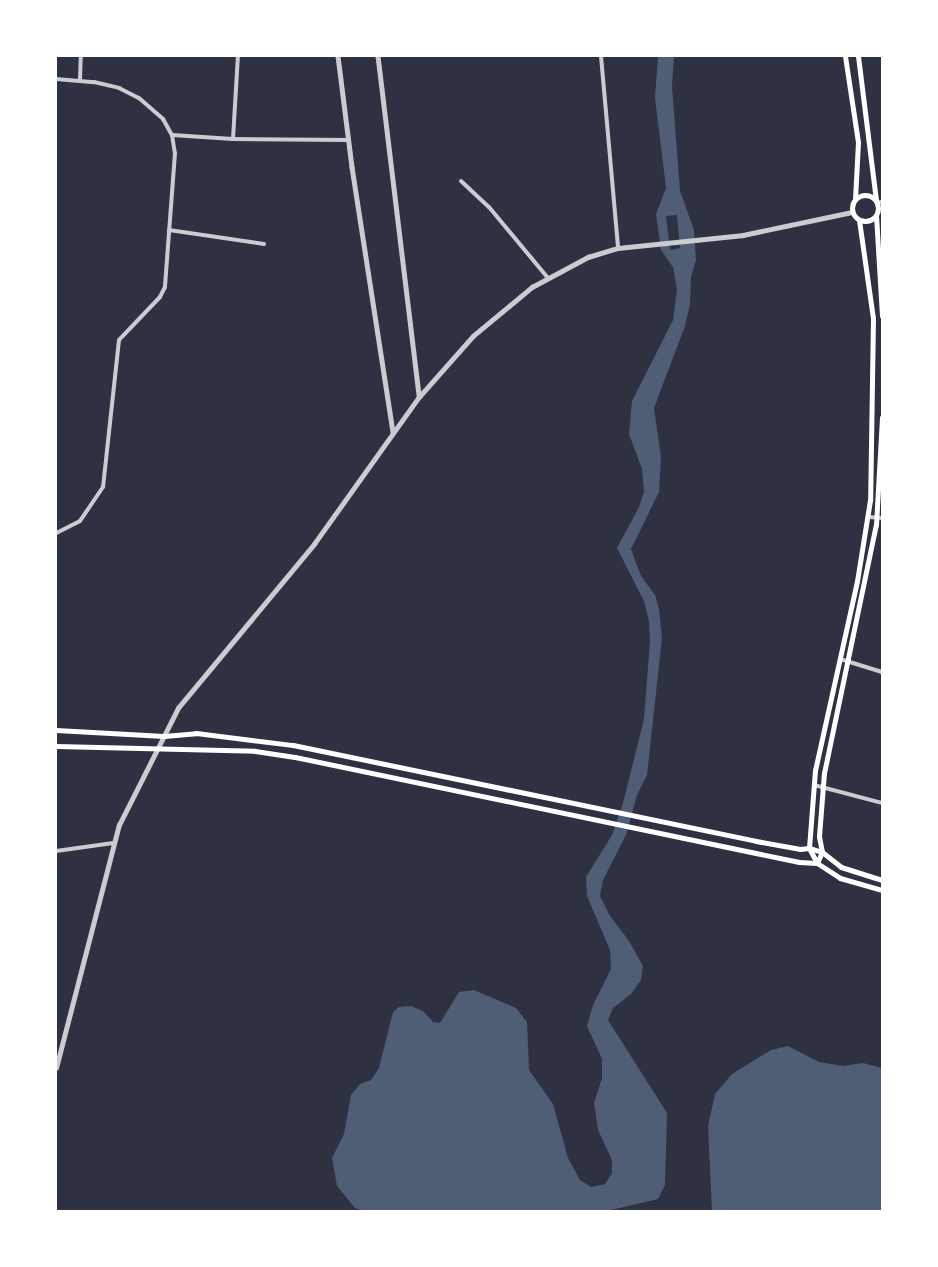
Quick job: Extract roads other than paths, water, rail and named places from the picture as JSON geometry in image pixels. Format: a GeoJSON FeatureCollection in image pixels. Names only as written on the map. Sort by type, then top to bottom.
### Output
{"type":"FeatureCollection","features":[{"type":"Feature","properties":{"kind":"main road"},"geometry":{"type":"LineString","coordinates":[[845,56],[858,142],[855,199],[852,212],[860,220],[873,318],[874,423],[869,516],[812,784],[808,848],[818,863],[840,878],[882,890]]}},
{"type":"Feature","properties":{"kind":"main road"},"geometry":{"type":"LineString","coordinates":[[858,56],[878,201],[876,215],[882,316]]}},
{"type":"Feature","properties":{"kind":"main road"},"geometry":{"type":"LineString","coordinates":[[855,199],[867,194],[878,201]]}},
{"type":"Feature","properties":{"kind":"main road"},"geometry":{"type":"LineString","coordinates":[[860,220],[868,220],[876,215]]}},
{"type":"Feature","properties":{"kind":"main road"},"geometry":{"type":"LineString","coordinates":[[818,863],[822,852],[819,836],[821,787],[880,518],[882,417]]}},
{"type":"Feature","properties":{"kind":"main road"},"geometry":{"type":"LineString","coordinates":[[56,730],[164,736],[196,733],[292,745],[658,821],[800,849],[808,848],[822,852],[841,867],[882,880]]}},
{"type":"Feature","properties":{"kind":"main road"},"geometry":{"type":"LineString","coordinates":[[56,746],[156,751],[255,751],[294,757],[799,862],[818,863]]}},
{"type":"Feature","properties":{"kind":"street"},"geometry":{"type":"LineString","coordinates":[[80,79],[81,56]]}},
{"type":"Feature","properties":{"kind":"street"},"geometry":{"type":"LineString","coordinates":[[233,139],[238,56]]}},
{"type":"Feature","properties":{"kind":"street"},"geometry":{"type":"LineString","coordinates":[[338,56],[393,433]]}},
{"type":"Feature","properties":{"kind":"street"},"geometry":{"type":"LineString","coordinates":[[378,56],[419,397]]}},
{"type":"Feature","properties":{"kind":"street"},"geometry":{"type":"LineString","coordinates":[[601,56],[618,248]]}},
{"type":"Feature","properties":{"kind":"street"},"geometry":{"type":"LineString","coordinates":[[56,79],[80,79],[119,88],[139,98],[155,110],[172,135],[175,153],[165,287],[160,297],[119,340],[103,487],[80,520],[56,533]]}},
{"type":"Feature","properties":{"kind":"street"},"geometry":{"type":"LineString","coordinates":[[172,135],[233,139],[350,140]]}},
{"type":"Feature","properties":{"kind":"street"},"geometry":{"type":"LineString","coordinates":[[461,181],[489,207],[548,278]]}},
{"type":"Feature","properties":{"kind":"street"},"geometry":{"type":"LineString","coordinates":[[56,1068],[119,825],[178,708],[314,544],[419,397],[472,336],[505,308],[548,278],[588,257],[618,248],[743,235],[852,212]]}},
{"type":"Feature","properties":{"kind":"street"},"geometry":{"type":"LineString","coordinates":[[169,230],[264,244]]}},
{"type":"Feature","properties":{"kind":"street"},"geometry":{"type":"LineString","coordinates":[[869,516],[880,518]]}},
{"type":"Feature","properties":{"kind":"street"},"geometry":{"type":"LineString","coordinates":[[840,659],[882,672]]}},
{"type":"Feature","properties":{"kind":"street"},"geometry":{"type":"LineString","coordinates":[[812,784],[882,803]]}},
{"type":"Feature","properties":{"kind":"street"},"geometry":{"type":"LineString","coordinates":[[56,851],[113,843]]}},
{"type":"Feature","properties":{"kind":"water"},"geometry":{"type":"Polygon","coordinates":[[[658,56],[674,56],[672,86],[680,191],[694,230],[696,260],[691,277],[690,304],[685,326],[654,408],[661,457],[659,492],[631,549],[641,576],[655,595],[662,638],[647,775],[637,795],[626,835],[603,880],[600,896],[610,916],[629,941],[643,966],[641,980],[631,994],[613,1008],[608,1020],[667,1113],[665,1185],[658,1199],[607,1211],[365,1211],[355,1208],[337,1186],[332,1158],[344,1134],[351,1095],[360,1084],[371,1080],[379,1068],[393,1012],[399,1007],[411,1006],[423,1011],[433,1022],[440,1023],[459,992],[474,990],[516,1008],[527,1022],[529,1070],[553,1104],[568,1158],[580,1180],[591,1187],[605,1184],[612,1173],[612,1160],[598,1130],[594,1103],[602,1078],[602,1059],[587,1026],[593,1005],[611,969],[610,950],[587,896],[586,877],[612,835],[623,803],[644,719],[650,641],[649,621],[644,601],[617,548],[639,507],[644,492],[642,469],[629,434],[632,401],[673,320],[677,290],[673,267],[661,250],[656,214],[666,188],[655,98],[658,56]],[[677,215],[666,216],[670,250],[680,248],[677,215]]]}},
{"type":"Feature","properties":{"kind":"water"},"geometry":{"type":"Polygon","coordinates":[[[788,1046],[819,1062],[843,1066],[863,1063],[882,1068],[882,1211],[712,1211],[708,1126],[715,1094],[732,1074],[771,1050],[788,1046]]]}}]}
